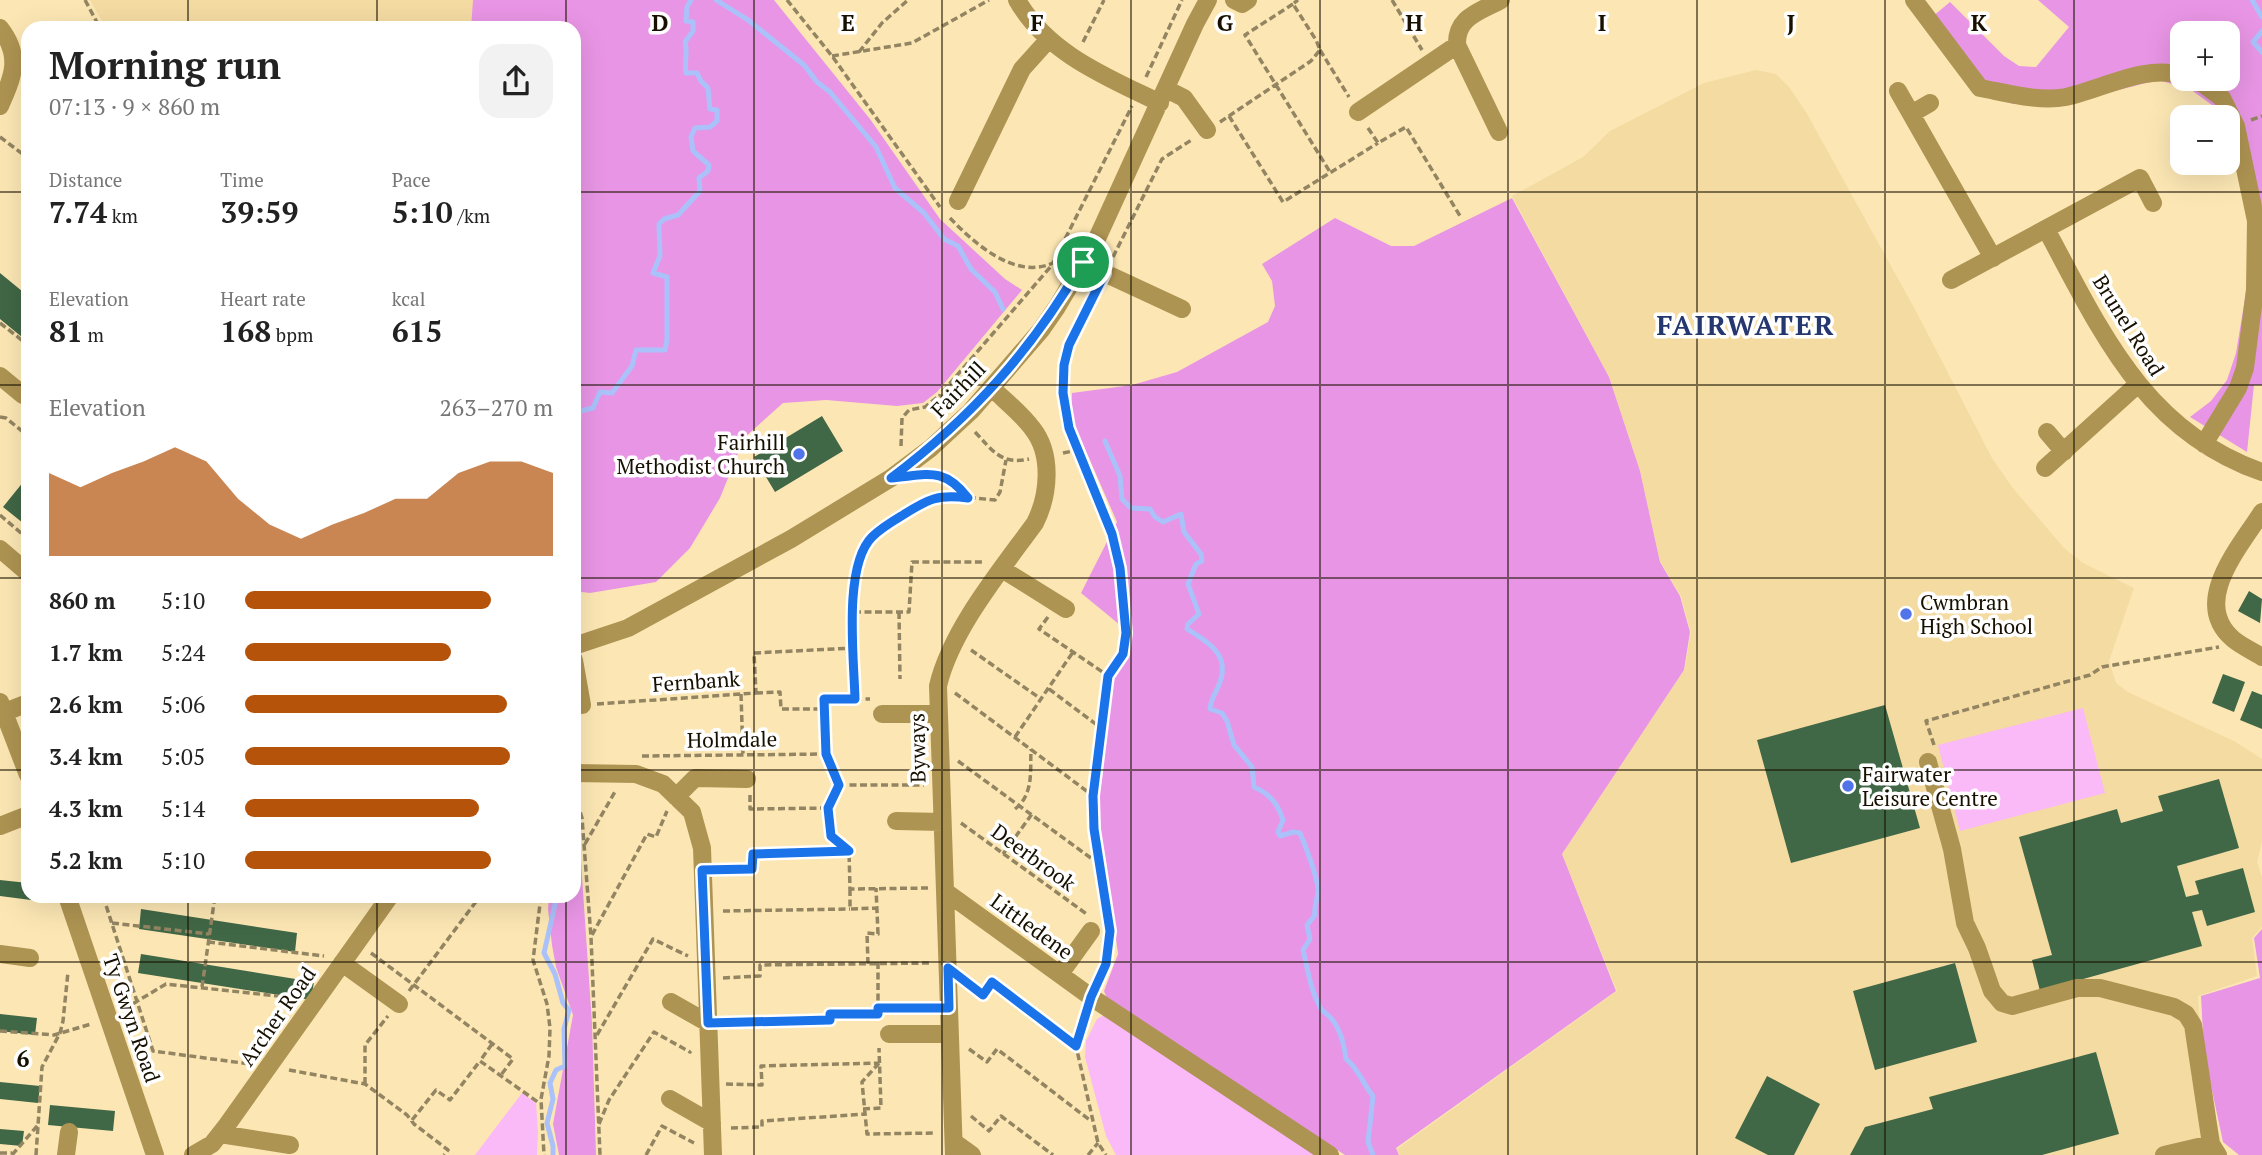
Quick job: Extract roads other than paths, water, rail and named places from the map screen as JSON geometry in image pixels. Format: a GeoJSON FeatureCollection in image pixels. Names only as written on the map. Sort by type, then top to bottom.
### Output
{"type":"FeatureCollection","features":[{"type":"Feature","properties":{"kind":"street"},"geometry":{"type":"LineString","coordinates":[[1017,0],[1022,9],[1066,54],[1139,92],[1184,98],[1207,131]]}},
{"type":"Feature","properties":{"kind":"street","name":"Fairhill"},"geometry":{"type":"LineString","coordinates":[[581,644],[628,628],[791,539],[891,478],[931,448],[971,411],[1041,330],[1095,243],[1208,0]]}},
{"type":"Feature","properties":{"kind":"street"},"geometry":{"type":"LineString","coordinates":[[1234,0],[1242,4],[1248,0]]}},
{"type":"Feature","properties":{"kind":"street"},"geometry":{"type":"LineString","coordinates":[[1499,132],[1457,45],[1457,32],[1464,21],[1501,0]]}},
{"type":"Feature","properties":{"kind":"street"},"geometry":{"type":"LineString","coordinates":[[1914,0],[1980,88],[2027,97],[2065,97],[2136,76],[2170,74]]}},
{"type":"Feature","properties":{"kind":"street"},"geometry":{"type":"LineString","coordinates":[[0,28],[8,38],[13,55],[13,76],[0,106]]}},
{"type":"Feature","properties":{"kind":"street"},"geometry":{"type":"LineString","coordinates":[[958,201],[1022,69],[1049,38]]}},
{"type":"Feature","properties":{"kind":"street"},"geometry":{"type":"LineString","coordinates":[[1358,112],[1457,45]]}},
{"type":"Feature","properties":{"kind":"street"},"geometry":{"type":"LineString","coordinates":[[2204,444],[2238,388],[2245,368],[2255,290],[2256,221],[2236,126],[2222,98],[2212,91]]}},
{"type":"Feature","properties":{"kind":"street"},"geometry":{"type":"LineString","coordinates":[[1898,92],[1993,258]]}},
{"type":"Feature","properties":{"kind":"street"},"geometry":{"type":"LineString","coordinates":[[1911,114],[1930,103]]}},
{"type":"Feature","properties":{"kind":"street"},"geometry":{"type":"LineString","coordinates":[[1951,280],[2140,178],[2153,203]]}},
{"type":"Feature","properties":{"kind":"street","name":"Brunel Road"},"geometry":{"type":"LineString","coordinates":[[2046,229],[2114,350],[2137,385],[2166,415],[2204,444],[2262,472]]}},
{"type":"Feature","properties":{"kind":"street"},"geometry":{"type":"LineString","coordinates":[[1083,262],[1182,309]]}},
{"type":"Feature","properties":{"kind":"street"},"geometry":{"type":"LineString","coordinates":[[0,376],[21,393]]}},
{"type":"Feature","properties":{"kind":"street"},"geometry":{"type":"LineString","coordinates":[[2046,468],[2137,385]]}},
{"type":"Feature","properties":{"kind":"street","name":"Byways"},"geometry":{"type":"LineString","coordinates":[[954,1143],[940,785],[939,681],[943,664],[956,639],[1035,523],[1047,490],[1043,450],[1033,429],[992,388]]}},
{"type":"Feature","properties":{"kind":"street"},"geometry":{"type":"LineString","coordinates":[[2047,432],[2064,452]]}},
{"type":"Feature","properties":{"kind":"street"},"geometry":{"type":"LineString","coordinates":[[2262,512],[2220,578],[2215,594],[2222,625],[2233,639],[2262,657]]}},
{"type":"Feature","properties":{"kind":"street"},"geometry":{"type":"LineString","coordinates":[[0,549],[21,567]]}},
{"type":"Feature","properties":{"kind":"street"},"geometry":{"type":"LineString","coordinates":[[1004,566],[1066,610]]}},
{"type":"Feature","properties":{"kind":"street"},"geometry":{"type":"LineString","coordinates":[[581,699],[582,705]]}},
{"type":"Feature","properties":{"kind":"street"},"geometry":{"type":"LineString","coordinates":[[21,704],[3,707],[21,756]]}},
{"type":"Feature","properties":{"kind":"street"},"geometry":{"type":"LineString","coordinates":[[883,714],[939,714]]}},
{"type":"Feature","properties":{"kind":"street"},"geometry":{"type":"LineString","coordinates":[[1928,762],[1952,849],[1965,923],[1992,991],[2002,1003],[2012,1006],[2077,988],[2100,988],[2174,1007],[2186,1014],[2193,1025],[2214,1150],[2164,1155]]}},
{"type":"Feature","properties":{"kind":"street"},"geometry":{"type":"LineString","coordinates":[[581,773],[636,774],[663,783],[692,812],[702,848],[713,1155]]}},
{"type":"Feature","properties":{"kind":"street"},"geometry":{"type":"LineString","coordinates":[[675,795],[695,778],[749,780]]}},
{"type":"Feature","properties":{"kind":"street"},"geometry":{"type":"LineString","coordinates":[[896,821],[941,815]]}},
{"type":"Feature","properties":{"kind":"street"},"geometry":{"type":"LineString","coordinates":[[0,825],[21,818]]}},
{"type":"Feature","properties":{"kind":"street","name":"Littledene"},"geometry":{"type":"LineString","coordinates":[[946,889],[1091,997],[1330,1155]]}},
{"type":"Feature","properties":{"kind":"street","name":"Ty Gwyn Road"},"geometry":{"type":"LineString","coordinates":[[69,903],[155,1155]]}},
{"type":"Feature","properties":{"kind":"street","name":"Archer Road"},"geometry":{"type":"LineString","coordinates":[[194,1155],[212,1144],[220,1134],[385,903]]}},
{"type":"Feature","properties":{"kind":"street"},"geometry":{"type":"LineString","coordinates":[[1060,974],[1093,923]]}},
{"type":"Feature","properties":{"kind":"street"},"geometry":{"type":"LineString","coordinates":[[0,954],[30,958]]}},
{"type":"Feature","properties":{"kind":"street"},"geometry":{"type":"LineString","coordinates":[[342,963],[399,1004]]}},
{"type":"Feature","properties":{"kind":"street"},"geometry":{"type":"LineString","coordinates":[[671,1002],[708,1023]]}},
{"type":"Feature","properties":{"kind":"street"},"geometry":{"type":"LineString","coordinates":[[882,1033],[949,1034]]}},
{"type":"Feature","properties":{"kind":"street"},"geometry":{"type":"LineString","coordinates":[[670,1099],[712,1126]]}},
{"type":"Feature","properties":{"kind":"street"},"geometry":{"type":"LineString","coordinates":[[66,1155],[69,1132]]}},
{"type":"Feature","properties":{"kind":"street"},"geometry":{"type":"LineString","coordinates":[[220,1134],[290,1145]]}},
{"type":"Feature","properties":{"kind":"street"},"geometry":{"type":"LineString","coordinates":[[954,1143],[972,1155]]}},
{"type":"Feature","properties":{"kind":"waterway"},"geometry":{"type":"LineString","coordinates":[[581,411],[593,408],[600,392],[612,393],[632,366],[636,350],[665,350],[667,277],[653,273],[660,256],[659,224],[664,219],[678,215],[700,191],[699,178],[708,171],[709,165],[693,151],[691,137],[695,128],[710,127],[717,121],[717,110],[710,109],[708,88],[697,73],[686,73],[685,42],[693,31],[693,22],[686,21],[687,7],[691,0]]}},
{"type":"Feature","properties":{"kind":"waterway"},"geometry":{"type":"LineString","coordinates":[[716,0],[748,20],[804,65],[817,82],[830,92],[876,147],[895,188],[924,213],[944,239],[958,246],[971,269],[995,292],[1003,309]]}},
{"type":"Feature","properties":{"kind":"waterway"},"geometry":{"type":"LineString","coordinates":[[2252,0],[2262,17]]}},
{"type":"Feature","properties":{"kind":"waterway"},"geometry":{"type":"LineString","coordinates":[[2262,31],[2253,42],[2262,52]]}},
{"type":"Feature","properties":{"kind":"waterway"},"geometry":{"type":"LineString","coordinates":[[1105,441],[1120,476],[1122,499],[1131,508],[1150,509],[1155,517],[1163,522],[1181,514],[1184,532],[1201,554],[1202,561],[1196,564],[1188,584],[1199,614],[1188,624],[1187,629],[1211,646],[1221,659],[1222,676],[1210,709],[1222,713],[1227,721],[1234,745],[1252,767],[1254,787],[1269,796],[1279,809],[1283,820],[1278,832],[1280,836],[1300,833],[1310,860],[1318,891],[1315,915],[1307,925],[1310,939],[1303,950],[1321,1009],[1337,1028],[1346,1059],[1373,1096],[1368,1142],[1373,1155]]}},
{"type":"Feature","properties":{"kind":"waterway"},"geometry":{"type":"LineString","coordinates":[[553,1155],[547,1123],[553,1099],[550,1083],[556,1070],[565,1066],[564,1029],[569,1010],[563,1003],[555,974],[544,953],[555,903]]}},
{"type":"Feature","properties":{"kind":"place","name":"Fairhill Methodist Church"},"geometry":{"type":"Point","coordinates":[799,454]}},
{"type":"Feature","properties":{"kind":"place","name":"Cwmbran High School"},"geometry":{"type":"Point","coordinates":[1906,614]}},
{"type":"Feature","properties":{"kind":"place","name":"Fairwater Leisure Centre"},"geometry":{"type":"Point","coordinates":[1848,786]}},
{"type":"Feature","properties":{"kind":"district","name":"FAIRWATER"},"geometry":{"type":"Point","coordinates":[1746,324]}}]}
